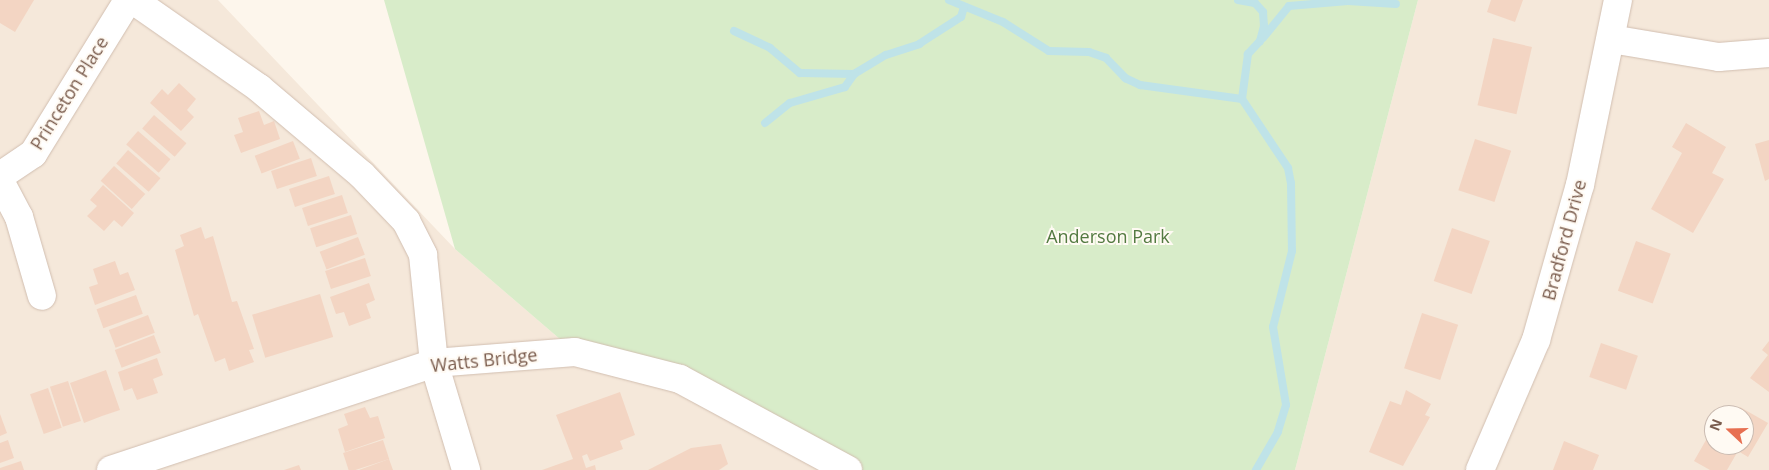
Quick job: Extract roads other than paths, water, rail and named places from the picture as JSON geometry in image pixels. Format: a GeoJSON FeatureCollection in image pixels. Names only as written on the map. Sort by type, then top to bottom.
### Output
{"type":"FeatureCollection","features":[{"type":"Feature","properties":{"kind":"street","name":"Princeton Place"},"geometry":{"type":"LineString","coordinates":[[0,176],[33,154],[128,0]]}},
{"type":"Feature","properties":{"kind":"street"},"geometry":{"type":"LineString","coordinates":[[132,0],[258,88],[362,175],[406,221],[423,255],[434,363],[466,470]]}},
{"type":"Feature","properties":{"kind":"street","name":"Bradford Drive"},"geometry":{"type":"LineString","coordinates":[[1480,470],[1536,340],[1580,185],[1618,0]]}},
{"type":"Feature","properties":{"kind":"street"},"geometry":{"type":"LineString","coordinates":[[1611,39],[1719,57],[1769,53]]}},
{"type":"Feature","properties":{"kind":"street"},"geometry":{"type":"LineString","coordinates":[[0,181],[18,217],[42,296]]}},
{"type":"Feature","properties":{"kind":"street","name":"Watts Bridge"},"geometry":{"type":"LineString","coordinates":[[111,470],[434,363],[575,352],[680,379],[848,470]]}},
{"type":"Feature","properties":{"kind":"waterway"},"geometry":{"type":"LineString","coordinates":[[949,0],[1003,22],[1049,51],[1089,52],[1106,58],[1125,78],[1140,85],[1242,99]]}},
{"type":"Feature","properties":{"kind":"waterway"},"geometry":{"type":"LineString","coordinates":[[1238,0],[1255,3],[1263,12],[1264,26],[1260,41],[1248,54],[1242,99],[1288,168],[1291,183],[1292,251],[1273,327],[1286,405],[1278,432],[1256,470]]}},
{"type":"Feature","properties":{"kind":"waterway"},"geometry":{"type":"LineString","coordinates":[[1263,38],[1289,6],[1348,1],[1396,4]]}},
{"type":"Feature","properties":{"kind":"waterway"},"geometry":{"type":"LineString","coordinates":[[734,31],[770,48],[800,73],[854,74],[886,55],[919,44],[961,17],[964,7]]}},
{"type":"Feature","properties":{"kind":"waterway"},"geometry":{"type":"LineString","coordinates":[[765,123],[790,103],[845,87],[854,74]]}},
{"type":"Feature","properties":{"kind":"park label","name":"Anderson Park"},"geometry":{"type":"Point","coordinates":[1108,236]}}]}
